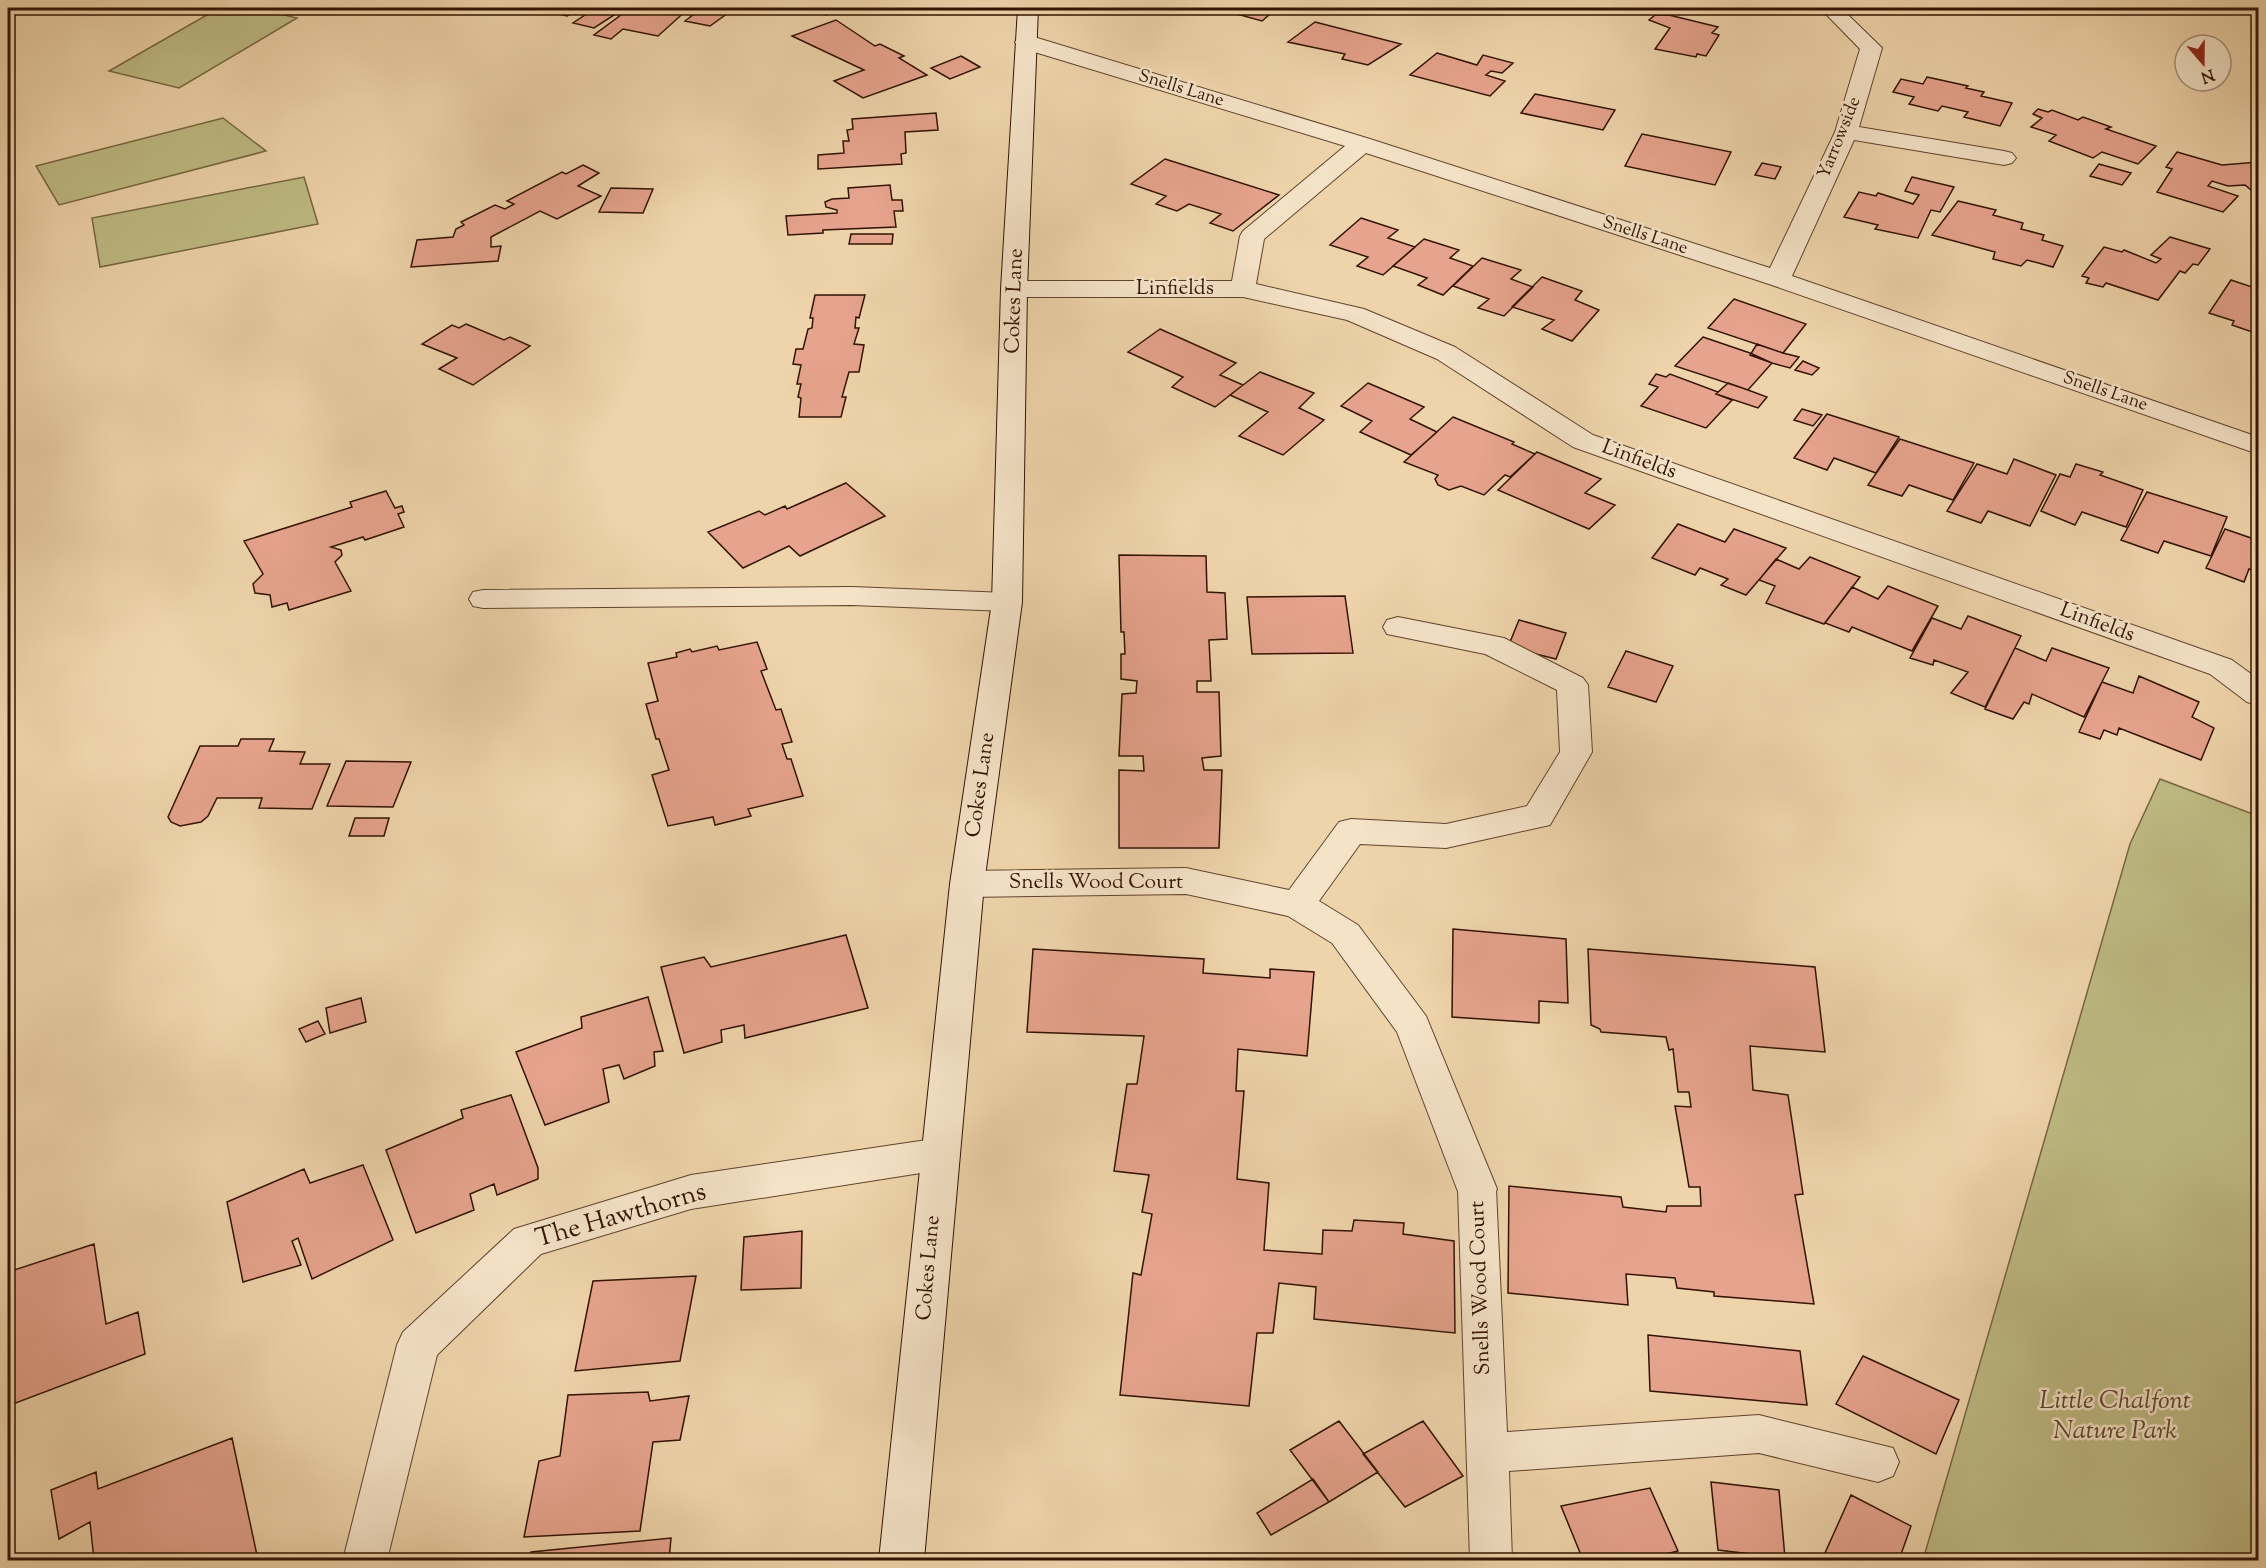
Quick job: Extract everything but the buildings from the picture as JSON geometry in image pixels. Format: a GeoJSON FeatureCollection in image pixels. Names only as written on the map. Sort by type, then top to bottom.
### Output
{"type":"FeatureCollection","features":[{"type":"Feature","properties":{"kind":"street","name":"Cokes Lane"},"geometry":{"type":"LineString","coordinates":[[901,1560],[967,884],[1007,602],[1014,289],[1028,8]]}},
{"type":"Feature","properties":{"kind":"street","name":"Yarrowside"},"geometry":{"type":"LineString","coordinates":[[1778,279],[1846,132],[1871,48],[1830,8]]}},
{"type":"Feature","properties":{"kind":"street","name":"Snells Lane"},"geometry":{"type":"LineString","coordinates":[[1026,42],[1362,144],[1778,279],[2259,446]]}},
{"type":"Feature","properties":{"kind":"street"},"geometry":{"type":"LineString","coordinates":[[1846,132],[2004,158]]}},
{"type":"Feature","properties":{"kind":"street"},"geometry":{"type":"LineString","coordinates":[[1243,289],[1252,236],[1362,144]]}},
{"type":"Feature","properties":{"kind":"street","name":"Linfields"},"geometry":{"type":"LineString","coordinates":[[1014,289],[1243,289],[1355,314],[1446,353],[1583,441],[2221,667],[2259,694]]}},
{"type":"Feature","properties":{"kind":"street"},"geometry":{"type":"LineString","coordinates":[[1297,904],[1352,831],[1446,836],[1538,816],[1576,752],[1572,685],[1493,645],[1398,627]]}},
{"type":"Feature","properties":{"kind":"street","name":"Snells Wood Court"},"geometry":{"type":"LineString","coordinates":[[967,884],[1186,881],[1297,904],[1345,934],[1413,1026],[1477,1189]]}},
{"type":"Feature","properties":{"kind":"street","name":"The Hawthorns"},"geometry":{"type":"LineString","coordinates":[[365,1560],[418,1345],[528,1240],[692,1192],[940,1154]]}},
{"type":"Feature","properties":{"kind":"lane"},"geometry":{"type":"LineString","coordinates":[[483,599],[852,596],[1007,602]]}},
{"type":"Feature","properties":{"kind":"lane","name":"Snells Wood Court"},"geometry":{"type":"LineString","coordinates":[[1477,1189],[1491,1560]]}},
{"type":"Feature","properties":{"kind":"lane"},"geometry":{"type":"LineString","coordinates":[[1487,1453],[1759,1434],[1878,1462]]}},
{"type":"Feature","properties":{"kind":"green space"},"geometry":{"type":"Polygon","coordinates":[[[219,8],[254,8],[297,18],[179,88],[109,71],[219,8]]]}},
{"type":"Feature","properties":{"kind":"green space"},"geometry":{"type":"Polygon","coordinates":[[[223,118],[266,151],[59,205],[36,166],[223,118]]]}},
{"type":"Feature","properties":{"kind":"green space"},"geometry":{"type":"Polygon","coordinates":[[[304,177],[318,224],[100,267],[92,218],[304,177]]]}},
{"type":"Feature","properties":{"kind":"green space","name":"Little Chalfont Nature Park"},"geometry":{"type":"Polygon","coordinates":[[[2160,779],[2258,816],[2258,1560],[1923,1560],[2130,844],[2160,779]]]}}]}
